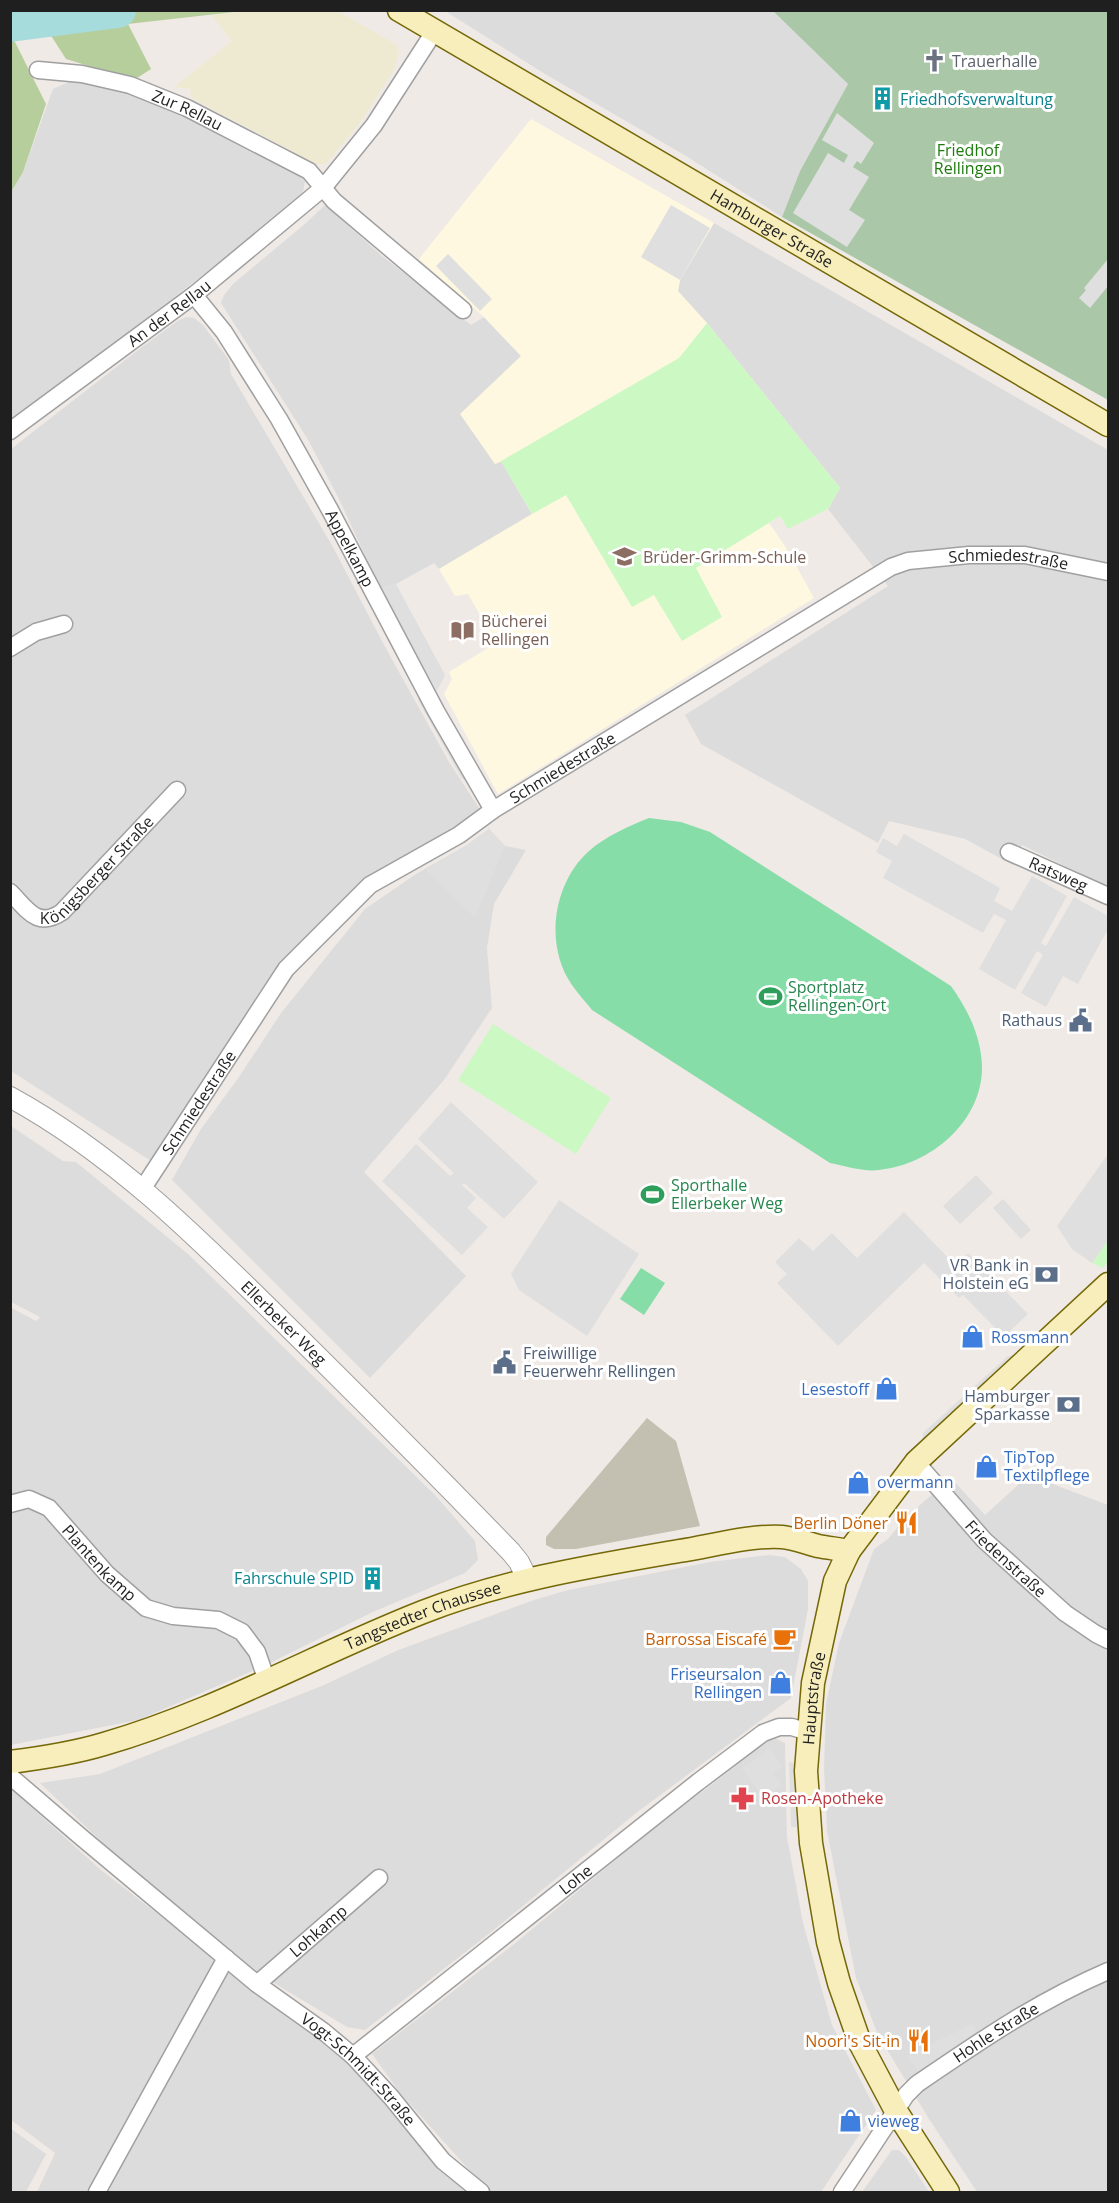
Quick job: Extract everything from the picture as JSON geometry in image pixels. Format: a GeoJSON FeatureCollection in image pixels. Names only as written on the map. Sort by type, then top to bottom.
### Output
{"type":"FeatureCollection","features":[{"type":"Feature","properties":{"kind":"main road","name":"Hamburger Straße"},"geometry":{"type":"LineString","coordinates":[[399,10],[1108,425]]}},
{"type":"Feature","properties":{"kind":"main road","name":"Hauptstraße"},"geometry":{"type":"LineString","coordinates":[[948,2193],[896,2111],[860,2043],[839,1983],[828,1942],[811,1843],[806,1771],[813,1683],[836,1581],[849,1551],[916,1462],[1108,1284]]}},
{"type":"Feature","properties":{"kind":"main road","name":"Tangstedter Chaussee"},"geometry":{"type":"LineString","coordinates":[[10,1762],[103,1745],[196,1712],[422,1612],[477,1593],[528,1580],[604,1564],[744,1540],[783,1537],[849,1551]]}},
{"type":"Feature","properties":{"kind":"street","name":"An der Rellau"},"geometry":{"type":"LineString","coordinates":[[10,430],[194,295],[322,188],[374,125],[434,32]]}},
{"type":"Feature","properties":{"kind":"street","name":"Zur Rellau"},"geometry":{"type":"LineString","coordinates":[[38,70],[82,74],[130,85],[171,101],[309,171],[322,188]]}},
{"type":"Feature","properties":{"kind":"street"},"geometry":{"type":"LineString","coordinates":[[322,188],[334,201],[463,310]]}},
{"type":"Feature","properties":{"kind":"street","name":"Appelkamp"},"geometry":{"type":"LineString","coordinates":[[194,295],[224,332],[279,419],[330,510],[436,711],[493,810]]}},
{"type":"Feature","properties":{"kind":"street","name":"Schmiedestraße"},"geometry":{"type":"LineString","coordinates":[[143,1188],[286,969],[370,885],[459,835],[493,810],[891,567],[908,561],[969,555],[1025,555],[1108,572]]}},
{"type":"Feature","properties":{"kind":"street"},"geometry":{"type":"LineString","coordinates":[[10,648],[36,632],[64,624]]}},
{"type":"Feature","properties":{"kind":"street","name":"Königsberger Straße"},"geometry":{"type":"LineString","coordinates":[[10,892],[39,919],[47,920],[55,917],[177,790]]}},
{"type":"Feature","properties":{"kind":"street","name":"Ratsweg"},"geometry":{"type":"LineString","coordinates":[[1009,852],[1108,896]]}},
{"type":"Feature","properties":{"kind":"street","name":"Ellerbeker Weg"},"geometry":{"type":"LineString","coordinates":[[10,1097],[92,1149],[143,1188],[256,1295],[414,1451],[511,1552],[528,1580]]}},
{"type":"Feature","properties":{"kind":"street","name":"Friedenstraße"},"geometry":{"type":"LineString","coordinates":[[916,1462],[984,1540],[1065,1613],[1108,1640]]}},
{"type":"Feature","properties":{"kind":"street","name":"Plantenkamp"},"geometry":{"type":"LineString","coordinates":[[10,1504],[29,1499],[49,1508],[107,1574],[146,1608],[173,1616],[218,1620],[242,1632],[258,1652],[267,1682]]}},
{"type":"Feature","properties":{"kind":"street","name":"Lohe"},"geometry":{"type":"LineString","coordinates":[[352,2056],[763,1733],[779,1727],[792,1726],[808,1732]]}},
{"type":"Feature","properties":{"kind":"street","name":"Vogt-Schmidt-Straße"},"geometry":{"type":"LineString","coordinates":[[10,1776],[257,1984],[323,2031],[352,2056],[391,2097],[442,2161],[481,2193]]}},
{"type":"Feature","properties":{"kind":"street","name":"Lohkamp"},"geometry":{"type":"LineString","coordinates":[[257,1984],[379,1878]]}},
{"type":"Feature","properties":{"kind":"street"},"geometry":{"type":"LineString","coordinates":[[97,2193],[226,1958]]}},
{"type":"Feature","properties":{"kind":"street","name":"Hohle Straße"},"geometry":{"type":"LineString","coordinates":[[842,2193],[906,2095],[917,2084],[1015,2018],[1108,1971]]}},
{"type":"Feature","properties":{"kind":"shaded area"},"geometry":{"type":"Polygon","coordinates":[[[243,10],[338,11],[397,45],[399,50],[395,68],[360,123],[325,165],[316,164],[193,99],[190,95],[191,89],[174,87],[232,41],[211,15],[243,10]]]}},
{"type":"Feature","properties":{"kind":"shaded area"},"geometry":{"type":"Polygon","coordinates":[[[445,11],[773,11],[848,84],[800,171],[782,217],[686,156],[545,74],[445,11]]]}},
{"type":"Feature","properties":{"kind":"shaded area"},"geometry":{"type":"Polygon","coordinates":[[[73,80],[118,87],[163,103],[280,162],[305,181],[303,192],[294,205],[59,386],[11,420],[10,193],[23,172],[53,89],[73,80]]]}},
{"type":"Feature","properties":{"kind":"shaded area"},"geometry":{"type":"Polygon","coordinates":[[[837,113],[874,143],[861,164],[857,161],[853,167],[869,177],[849,210],[865,220],[847,247],[793,213],[828,153],[844,163],[848,155],[822,140],[837,113]]]}},
{"type":"Feature","properties":{"kind":"shaded area","name":"Brüder-Grimm-Schule"},"geometry":{"type":"Polygon","coordinates":[[[531,119],[714,223],[680,280],[678,291],[707,323],[840,488],[828,509],[788,529],[780,516],[769,523],[785,546],[814,598],[498,794],[444,694],[452,679],[449,672],[496,643],[468,594],[455,596],[439,569],[532,514],[502,461],[495,464],[460,414],[521,356],[484,317],[419,259],[531,119]]]}},
{"type":"Feature","properties":{"kind":"shaded area"},"geometry":{"type":"Polygon","coordinates":[[[325,205],[382,256],[471,325],[484,317],[521,356],[495,464],[501,461],[532,514],[439,569],[434,563],[396,584],[380,588],[339,499],[307,438],[221,303],[233,284],[325,205]]]}},
{"type":"Feature","properties":{"kind":"shaded area"},"geometry":{"type":"Polygon","coordinates":[[[671,205],[710,228],[680,280],[641,257],[671,205]]]}},
{"type":"Feature","properties":{"kind":"shaded area"},"geometry":{"type":"Polygon","coordinates":[[[714,223],[1108,450],[1108,887],[1022,845],[1013,865],[965,839],[889,821],[878,843],[701,744],[685,715],[888,586],[828,509],[839,488],[678,291],[680,280],[714,223]]]}},
{"type":"Feature","properties":{"kind":"shaded area"},"geometry":{"type":"Polygon","coordinates":[[[448,254],[492,299],[480,311],[436,266],[448,254]]]}},
{"type":"Feature","properties":{"kind":"shaded area"},"geometry":{"type":"Polygon","coordinates":[[[1108,259],[1108,286],[1090,308],[1079,298],[1086,290],[1084,288],[1108,259]]]}},
{"type":"Feature","properties":{"kind":"shaded area"},"geometry":{"type":"Polygon","coordinates":[[[187,317],[194,318],[203,325],[229,360],[231,374],[333,547],[449,762],[481,811],[455,829],[366,880],[281,966],[151,1161],[11,1071],[11,449],[142,347],[179,320],[187,317]]]}},
{"type":"Feature","properties":{"kind":"shaded area"},"geometry":{"type":"Polygon","coordinates":[[[396,584],[445,675],[437,691],[380,588],[396,584]]]}},
{"type":"Feature","properties":{"kind":"shaded area"},"geometry":{"type":"Polygon","coordinates":[[[421,692],[469,782],[462,779],[418,700],[421,692]]]}},
{"type":"Feature","properties":{"kind":"shaded area"},"geometry":{"type":"Polygon","coordinates":[[[489,829],[505,846],[526,850],[494,904],[487,948],[492,1008],[444,1080],[364,1172],[466,1276],[370,1378],[172,1180],[201,1129],[281,1013],[365,909],[489,829]]]}},
{"type":"Feature","properties":{"kind":"shaded area"},"geometry":{"type":"Polygon","coordinates":[[[489,829],[505,846],[475,918],[425,869],[467,845],[489,829]]]}},
{"type":"Feature","properties":{"kind":"shaded area"},"geometry":{"type":"Polygon","coordinates":[[[904,834],[1000,888],[994,901],[1012,911],[1032,876],[1067,896],[1041,943],[1046,946],[1074,897],[1108,916],[1108,929],[1078,984],[1063,976],[1046,1007],[1021,993],[1043,955],[1037,951],[1015,990],[979,969],[1006,920],[994,914],[983,933],[883,878],[892,861],[876,852],[883,838],[897,846],[904,834]]]}},
{"type":"Feature","properties":{"kind":"shaded area"},"geometry":{"type":"Polygon","coordinates":[[[451,1102],[538,1182],[504,1219],[464,1183],[462,1185],[476,1198],[467,1208],[488,1227],[462,1255],[382,1181],[416,1144],[450,1176],[454,1173],[418,1139],[451,1102]]]}},
{"type":"Feature","properties":{"kind":"shaded area"},"geometry":{"type":"Polygon","coordinates":[[[11,1126],[63,1161],[76,1162],[188,1254],[435,1495],[475,1541],[478,1560],[465,1573],[373,1612],[264,1666],[138,1720],[11,1745],[10,1307],[36,1321],[40,1317],[11,1302],[11,1126]]]}},
{"type":"Feature","properties":{"kind":"shaded area"},"geometry":{"type":"Polygon","coordinates":[[[1108,1154],[1108,1240],[1092,1263],[1072,1249],[1057,1226],[1108,1154]]]}},
{"type":"Feature","properties":{"kind":"shaded area"},"geometry":{"type":"Polygon","coordinates":[[[976,1175],[993,1193],[960,1224],[943,1206],[976,1175]]]}},
{"type":"Feature","properties":{"kind":"shaded area"},"geometry":{"type":"Polygon","coordinates":[[[1003,1199],[1031,1230],[1021,1239],[993,1208],[1003,1199]]]}},
{"type":"Feature","properties":{"kind":"shaded area"},"geometry":{"type":"Polygon","coordinates":[[[559,1200],[639,1254],[587,1336],[519,1290],[511,1274],[559,1200]]]}},
{"type":"Feature","properties":{"kind":"shaded area"},"geometry":{"type":"Polygon","coordinates":[[[904,1212],[955,1265],[968,1253],[1028,1314],[1004,1337],[963,1295],[959,1298],[924,1263],[838,1346],[777,1283],[787,1274],[775,1262],[799,1238],[813,1251],[832,1233],[857,1258],[904,1212]]]}},
{"type":"Feature","properties":{"kind":"shaded area"},"geometry":{"type":"Polygon","coordinates":[[[1017,1354],[922,1443],[923,1433],[1008,1356],[1017,1354]]]}},
{"type":"Feature","properties":{"kind":"shaded area"},"geometry":{"type":"Polygon","coordinates":[[[647,1418],[676,1441],[700,1526],[576,1549],[554,1549],[546,1545],[546,1537],[647,1418]]]}},
{"type":"Feature","properties":{"kind":"shaded area"},"geometry":{"type":"Polygon","coordinates":[[[1029,1475],[1108,1505],[1108,2192],[977,2192],[878,2035],[856,1978],[827,1831],[824,1768],[826,1704],[839,1643],[874,1549],[888,1539],[904,1519],[951,1478],[985,1515],[1029,1475]]]}},
{"type":"Feature","properties":{"kind":"shaded area"},"geometry":{"type":"Polygon","coordinates":[[[769,1555],[785,1557],[801,1569],[808,1581],[808,1609],[791,1698],[636,1813],[490,1933],[365,2030],[347,2027],[264,1977],[106,1846],[40,1783],[100,1774],[324,1685],[396,1651],[534,1600],[568,1590],[710,1562],[769,1555]]]}},
{"type":"Feature","properties":{"kind":"shaded area"},"geometry":{"type":"Polygon","coordinates":[[[773,1737],[785,1743],[787,1837],[803,1923],[832,2025],[876,2110],[821,2192],[489,2192],[401,2094],[372,2054],[513,1945],[642,1838],[773,1737]]]}},
{"type":"Feature","properties":{"kind":"shaded area"},"geometry":{"type":"Polygon","coordinates":[[[769,1748],[782,1766],[773,1773],[782,1785],[764,1798],[742,1769],[769,1748]]]}},
{"type":"Feature","properties":{"kind":"shaded area"},"geometry":{"type":"Polygon","coordinates":[[[789,1762],[795,1763],[797,1827],[791,1827],[789,1762]]]}},
{"type":"Feature","properties":{"kind":"shaded area"},"geometry":{"type":"Polygon","coordinates":[[[10,1788],[101,1870],[348,2061],[441,2169],[469,2192],[37,2192],[55,2153],[11,2120],[10,1788]]]}},
{"type":"Feature","properties":{"kind":"shaded area"},"geometry":{"type":"Polygon","coordinates":[[[972,2024],[977,2031],[918,2071],[907,2056],[972,2024]]]}},
{"type":"Feature","properties":{"kind":"shaded area"},"geometry":{"type":"Polygon","coordinates":[[[10,2128],[46,2154],[26,2192],[11,2192],[10,2128]]]}},
{"type":"Feature","properties":{"kind":"shaded area"},"geometry":{"type":"Polygon","coordinates":[[[892,2150],[899,2150],[906,2157],[929,2192],[862,2192],[892,2150]]]}},
{"type":"Feature","properties":{"kind":"green space"},"geometry":{"type":"Polygon","coordinates":[[[11,11],[243,11],[128,24],[151,69],[134,80],[66,59],[50,34],[12,36],[46,104],[23,172],[11,192],[11,11]]]}},
{"type":"Feature","properties":{"kind":"green space","name":"Friedhof Rellingen"},"geometry":{"type":"Polygon","coordinates":[[[773,11],[1108,11],[1108,400],[782,217],[800,171],[848,84],[773,11]]]}},
{"type":"Feature","properties":{"kind":"green space"},"geometry":{"type":"Polygon","coordinates":[[[707,323],[840,488],[828,509],[788,529],[780,516],[696,568],[722,617],[682,641],[654,595],[632,607],[566,495],[532,514],[501,461],[679,358],[707,323]]]}},
{"type":"Feature","properties":{"kind":"green space","name":"Sportplatz Rellingen-Ort"},"geometry":{"type":"Polygon","coordinates":[[[649,818],[681,822],[710,832],[951,986],[972,1024],[979,1044],[982,1066],[980,1086],[974,1105],[964,1122],[950,1137],[935,1149],[898,1166],[867,1170],[830,1163],[592,1010],[572,985],[563,969],[558,952],[556,915],[560,897],[577,864],[589,851],[610,836],[649,818]]]}},
{"type":"Feature","properties":{"kind":"green space"},"geometry":{"type":"Polygon","coordinates":[[[493,1024],[611,1098],[576,1154],[458,1080],[493,1024]]]}},
{"type":"Feature","properties":{"kind":"green space"},"geometry":{"type":"Polygon","coordinates":[[[1108,1240],[1108,1261],[1103,1268],[1092,1263],[1108,1240]]]}},
{"type":"Feature","properties":{"kind":"green space"},"geometry":{"type":"Polygon","coordinates":[[[641,1268],[665,1283],[644,1315],[620,1299],[641,1268]]]}},
{"type":"Feature","properties":{"kind":"waterway"},"geometry":{"type":"LineString","coordinates":[[10,24],[118,10]]}},
{"type":"Feature","properties":{"kind":"place","name":"Trauerhalle"},"geometry":{"type":"Point","coordinates":[934,61]}},
{"type":"Feature","properties":{"kind":"place","name":"Friedhofsverwaltung"},"geometry":{"type":"Point","coordinates":[882,99]}},
{"type":"Feature","properties":{"kind":"place","name":"Brüder-Grimm-Schule"},"geometry":{"type":"Point","coordinates":[625,557]}},
{"type":"Feature","properties":{"kind":"place","name":"Bücherei Rellingen"},"geometry":{"type":"Point","coordinates":[463,630]}},
{"type":"Feature","properties":{"kind":"place","name":"Sportplatz Rellingen-Ort"},"geometry":{"type":"Point","coordinates":[770,996]}},
{"type":"Feature","properties":{"kind":"place","name":"Rathaus"},"geometry":{"type":"Point","coordinates":[1080,1020]}},
{"type":"Feature","properties":{"kind":"place","name":"Sporthalle Ellerbeker Weg"},"geometry":{"type":"Point","coordinates":[653,1194]}},
{"type":"Feature","properties":{"kind":"place","name":"VR Bank in Holstein eG"},"geometry":{"type":"Point","coordinates":[1047,1274]}},
{"type":"Feature","properties":{"kind":"place","name":"Rossmann"},"geometry":{"type":"Point","coordinates":[973,1337]}},
{"type":"Feature","properties":{"kind":"place","name":"Freiwillige Feuerwehr Rellingen"},"geometry":{"type":"Point","coordinates":[505,1362]}},
{"type":"Feature","properties":{"kind":"place","name":"Lesestoff"},"geometry":{"type":"Point","coordinates":[887,1389]}},
{"type":"Feature","properties":{"kind":"place","name":"Hamburger Sparkasse"},"geometry":{"type":"Point","coordinates":[1068,1405]}},
{"type":"Feature","properties":{"kind":"place","name":"TipTop Textilpflege"},"geometry":{"type":"Point","coordinates":[986,1466]}},
{"type":"Feature","properties":{"kind":"place","name":"overmann"},"geometry":{"type":"Point","coordinates":[859,1482]}},
{"type":"Feature","properties":{"kind":"place","name":"Berlin Döner"},"geometry":{"type":"Point","coordinates":[906,1523]}},
{"type":"Feature","properties":{"kind":"place","name":"Fahrschule SPID"},"geometry":{"type":"Point","coordinates":[372,1578]}},
{"type":"Feature","properties":{"kind":"place","name":"Barrossa Eiscafé"},"geometry":{"type":"Point","coordinates":[785,1639]}},
{"type":"Feature","properties":{"kind":"place","name":"Friseursalon Rellingen"},"geometry":{"type":"Point","coordinates":[780,1683]}},
{"type":"Feature","properties":{"kind":"place","name":"Rosen-Apotheke"},"geometry":{"type":"Point","coordinates":[743,1798]}},
{"type":"Feature","properties":{"kind":"place","name":"Noori's Sit-in"},"geometry":{"type":"Point","coordinates":[918,2041]}},
{"type":"Feature","properties":{"kind":"place","name":"vieweg"},"geometry":{"type":"Point","coordinates":[850,2121]}}]}
